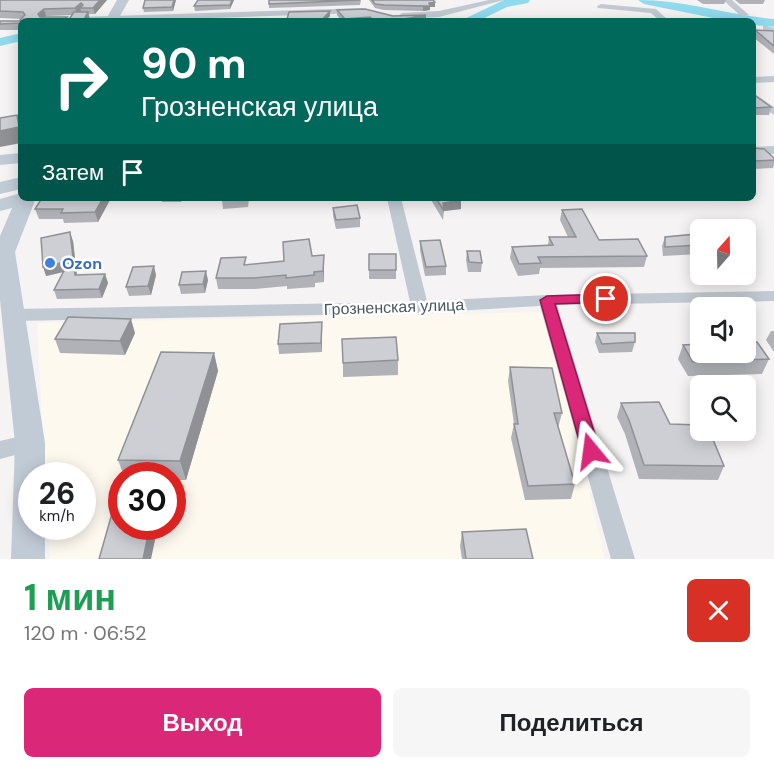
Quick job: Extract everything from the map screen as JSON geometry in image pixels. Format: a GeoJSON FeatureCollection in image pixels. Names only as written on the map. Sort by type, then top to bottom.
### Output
{"type":"FeatureCollection","features":[{"type":"Feature","properties":{"kind":"street"},"geometry":{"type":"LineString","coordinates":[[112,18],[123,0]]}},
{"type":"Feature","properties":{"kind":"street"},"geometry":{"type":"LineString","coordinates":[[303,0],[304,12]]}},
{"type":"Feature","properties":{"kind":"street"},"geometry":{"type":"LineString","coordinates":[[159,18],[369,11],[363,0]]}},
{"type":"Feature","properties":{"kind":"street"},"geometry":{"type":"LineString","coordinates":[[391,16],[439,14],[500,0]]}},
{"type":"Feature","properties":{"kind":"street"},"geometry":{"type":"LineString","coordinates":[[727,0],[745,15]]}},
{"type":"Feature","properties":{"kind":"street"},"geometry":{"type":"LineString","coordinates":[[601,6],[653,11],[661,18]]}},
{"type":"Feature","properties":{"kind":"street"},"geometry":{"type":"LineString","coordinates":[[756,80],[774,79]]}},
{"type":"Feature","properties":{"kind":"street"},"geometry":{"type":"LineString","coordinates":[[756,98],[774,112]]}},
{"type":"Feature","properties":{"kind":"street"},"geometry":{"type":"LineString","coordinates":[[756,151],[774,150]]}},
{"type":"Feature","properties":{"kind":"street"},"geometry":{"type":"LineString","coordinates":[[0,188],[18,192]]}},
{"type":"Feature","properties":{"kind":"street"},"geometry":{"type":"LineString","coordinates":[[0,205],[18,196]]}},
{"type":"Feature","properties":{"kind":"street"},"geometry":{"type":"LineString","coordinates":[[21,201],[2,247],[14,315],[30,443],[28,559]]}},
{"type":"Feature","properties":{"kind":"street"},"geometry":{"type":"LineString","coordinates":[[395,201],[420,307]]}},
{"type":"Feature","properties":{"kind":"street","name":"Грозненская улица"},"geometry":{"type":"LineString","coordinates":[[14,315],[420,307],[547,300],[774,296]]}},
{"type":"Feature","properties":{"kind":"street"},"geometry":{"type":"LineString","coordinates":[[547,300],[623,559]]}},
{"type":"Feature","properties":{"kind":"street"},"geometry":{"type":"LineString","coordinates":[[0,450],[30,443]]}},
{"type":"Feature","properties":{"kind":"shaded area"},"geometry":{"type":"Polygon","coordinates":[[[547,312],[605,559],[50,559],[49,540],[96,540],[96,462],[44,462],[37,323],[547,312]]]}},
{"type":"Feature","properties":{"kind":"building"},"geometry":{"type":"Polygon","coordinates":[[[0,0],[100,0],[93,8],[80,8],[83,5],[81,3],[75,8],[44,9],[38,14],[40,17],[66,18],[22,18],[25,15],[23,12],[0,11],[0,0]]]}},
{"type":"Feature","properties":{"kind":"building"},"geometry":{"type":"Polygon","coordinates":[[[145,0],[174,0],[172,7],[143,8],[145,0]]]}},
{"type":"Feature","properties":{"kind":"building"},"geometry":{"type":"Polygon","coordinates":[[[198,0],[232,0],[230,5],[194,6],[198,0]]]}},
{"type":"Feature","properties":{"kind":"building"},"geometry":{"type":"Polygon","coordinates":[[[269,0],[360,0],[269,4],[269,0]]]}},
{"type":"Feature","properties":{"kind":"building"},"geometry":{"type":"Polygon","coordinates":[[[372,0],[433,0],[435,2],[429,3],[430,6],[384,5],[375,4],[372,0]]]}},
{"type":"Feature","properties":{"kind":"building"},"geometry":{"type":"Polygon","coordinates":[[[365,9],[393,16],[426,15],[410,18],[344,18],[337,10],[365,9]]]}},
{"type":"Feature","properties":{"kind":"building"},"geometry":{"type":"Polygon","coordinates":[[[330,11],[324,18],[287,18],[289,12],[330,11]]]}},
{"type":"Feature","properties":{"kind":"building"},"geometry":{"type":"Polygon","coordinates":[[[74,12],[88,12],[85,18],[70,18],[74,12]]]}},
{"type":"Feature","properties":{"kind":"building"},"geometry":{"type":"Polygon","coordinates":[[[0,21],[18,21],[18,23],[0,24],[0,21]]]}},
{"type":"Feature","properties":{"kind":"building"},"geometry":{"type":"Polygon","coordinates":[[[756,30],[774,31],[774,46],[756,31],[756,30]]]}},
{"type":"Feature","properties":{"kind":"building"},"geometry":{"type":"Polygon","coordinates":[[[756,96],[771,107],[756,108],[756,96]]]}},
{"type":"Feature","properties":{"kind":"building"},"geometry":{"type":"Polygon","coordinates":[[[17,115],[18,127],[0,131],[0,118],[17,115]]]}},
{"type":"Feature","properties":{"kind":"building"},"geometry":{"type":"Polygon","coordinates":[[[756,148],[764,149],[774,160],[756,161],[756,148]]]}},
{"type":"Feature","properties":{"kind":"building"},"geometry":{"type":"Polygon","coordinates":[[[40,201],[101,201],[95,212],[61,213],[63,209],[35,209],[40,201]]]}},
{"type":"Feature","properties":{"kind":"building"},"geometry":{"type":"Polygon","coordinates":[[[438,201],[455,201],[443,203],[444,211],[438,201]]]}},
{"type":"Feature","properties":{"kind":"building"},"geometry":{"type":"Polygon","coordinates":[[[357,205],[360,218],[336,220],[333,208],[357,205]]]}},
{"type":"Feature","properties":{"kind":"building"},"geometry":{"type":"Polygon","coordinates":[[[582,209],[599,240],[638,239],[647,256],[538,257],[541,263],[519,264],[512,247],[553,245],[549,237],[576,237],[562,210],[582,209]]]}},
{"type":"Feature","properties":{"kind":"building"},"geometry":{"type":"Polygon","coordinates":[[[70,232],[75,275],[105,274],[99,289],[54,290],[69,261],[43,267],[41,238],[70,232]]]}},
{"type":"Feature","properties":{"kind":"building"},"geometry":{"type":"Polygon","coordinates":[[[690,235],[690,246],[665,247],[665,237],[690,235]]]}},
{"type":"Feature","properties":{"kind":"building"},"geometry":{"type":"Polygon","coordinates":[[[309,239],[312,256],[324,255],[323,271],[314,272],[314,275],[286,278],[286,275],[216,278],[221,258],[246,257],[244,265],[284,261],[283,242],[309,239]]]}},
{"type":"Feature","properties":{"kind":"building"},"geometry":{"type":"Polygon","coordinates":[[[440,240],[446,266],[426,267],[420,241],[440,240]]]}},
{"type":"Feature","properties":{"kind":"building"},"geometry":{"type":"Polygon","coordinates":[[[467,251],[480,251],[482,263],[469,262],[467,251]]]}},
{"type":"Feature","properties":{"kind":"building"},"geometry":{"type":"Polygon","coordinates":[[[369,254],[396,254],[396,270],[369,270],[369,254]]]}},
{"type":"Feature","properties":{"kind":"building"},"geometry":{"type":"Polygon","coordinates":[[[154,266],[148,286],[126,287],[133,267],[154,266]]]}},
{"type":"Feature","properties":{"kind":"building"},"geometry":{"type":"Polygon","coordinates":[[[206,271],[203,284],[179,285],[182,272],[206,271]]]}},
{"type":"Feature","properties":{"kind":"building"},"geometry":{"type":"Polygon","coordinates":[[[68,317],[131,319],[120,341],[55,339],[68,317]]]}},
{"type":"Feature","properties":{"kind":"building"},"geometry":{"type":"Polygon","coordinates":[[[322,322],[321,343],[278,344],[280,324],[322,322]]]}},
{"type":"Feature","properties":{"kind":"building"},"geometry":{"type":"Polygon","coordinates":[[[597,333],[635,333],[635,342],[602,344],[597,333]]]}},
{"type":"Feature","properties":{"kind":"building"},"geometry":{"type":"Polygon","coordinates":[[[396,337],[398,360],[343,363],[342,339],[396,337]]]}},
{"type":"Feature","properties":{"kind":"building"},"geometry":{"type":"Polygon","coordinates":[[[757,342],[769,359],[756,360],[757,342]]]}},
{"type":"Feature","properties":{"kind":"building"},"geometry":{"type":"Polygon","coordinates":[[[683,345],[690,345],[690,357],[683,345]]]}},
{"type":"Feature","properties":{"kind":"building"},"geometry":{"type":"Polygon","coordinates":[[[161,352],[214,353],[180,461],[118,460],[161,352]]]}},
{"type":"Feature","properties":{"kind":"building"},"geometry":{"type":"Polygon","coordinates":[[[510,367],[552,368],[562,413],[554,413],[575,484],[528,486],[514,424],[518,424],[510,367]]]}},
{"type":"Feature","properties":{"kind":"building"},"geometry":{"type":"Polygon","coordinates":[[[659,402],[670,424],[690,425],[690,441],[714,441],[724,466],[644,465],[621,403],[659,402]]]}},
{"type":"Feature","properties":{"kind":"building"},"geometry":{"type":"Polygon","coordinates":[[[108,528],[108,540],[147,540],[143,559],[99,559],[108,528]]]}},
{"type":"Feature","properties":{"kind":"building"},"geometry":{"type":"Polygon","coordinates":[[[526,529],[533,559],[466,559],[462,532],[526,529]]]}},
{"type":"Feature","properties":{"kind":"waterway"},"geometry":{"type":"LineString","coordinates":[[473,18],[503,4],[524,0]]}},
{"type":"Feature","properties":{"kind":"waterway"},"geometry":{"type":"LineString","coordinates":[[644,0],[733,18]]}},
{"type":"Feature","properties":{"kind":"waterway"},"geometry":{"type":"LineString","coordinates":[[756,21],[774,23]]}},
{"type":"Feature","properties":{"kind":"waterway"},"geometry":{"type":"LineString","coordinates":[[0,42],[18,38]]}},
{"type":"Feature","properties":{"kind":"place","name":"Ozon"},"geometry":{"type":"Point","coordinates":[50,263]}},
{"type":"Feature","properties":{"kind":"route"},"geometry":{"type":"LineString","coordinates":[[591,451],[547,300],[606,299]]}}]}
